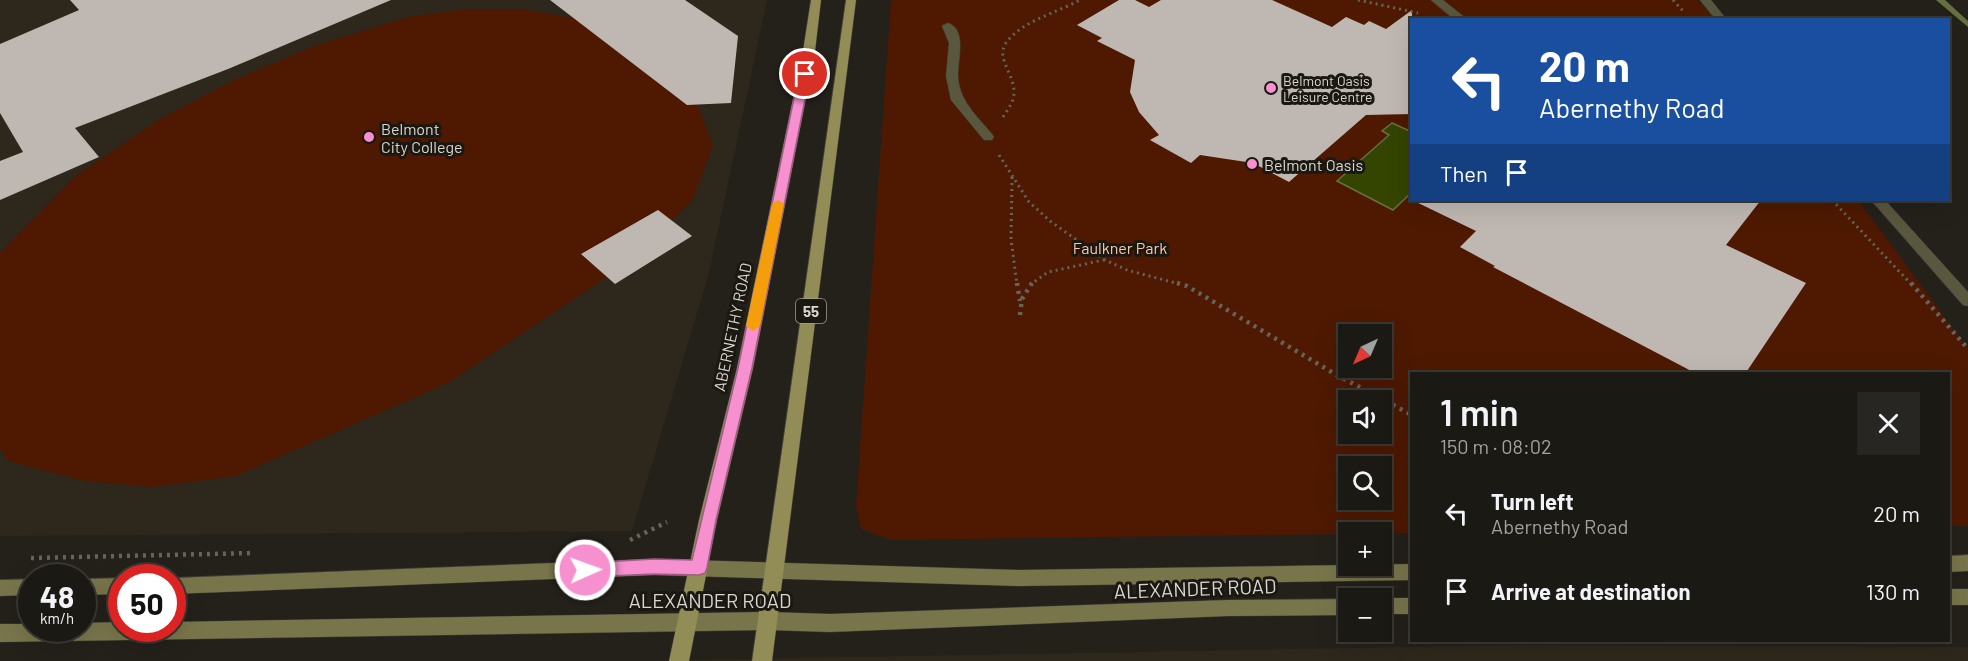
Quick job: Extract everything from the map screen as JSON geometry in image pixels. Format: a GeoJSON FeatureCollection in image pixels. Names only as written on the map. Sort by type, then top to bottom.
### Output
{"type":"FeatureCollection","features":[{"type":"Feature","properties":{"kind":"main road","name":"ABERNETHY ROAD"},"geometry":{"type":"LineString","coordinates":[[679,661],[708,520],[745,368],[809,51],[816,0]]}},
{"type":"Feature","properties":{"kind":"main road","name":"55"},"geometry":{"type":"LineString","coordinates":[[762,661],[776,571],[851,0]]}},
{"type":"Feature","properties":{"kind":"main road"},"geometry":{"type":"LineString","coordinates":[[1950,564],[1968,563]]}},
{"type":"Feature","properties":{"kind":"main road","name":"ALEXANDER ROAD"},"geometry":{"type":"LineString","coordinates":[[186,586],[654,567],[1020,578],[1410,572]]}},
{"type":"Feature","properties":{"kind":"main road"},"geometry":{"type":"LineString","coordinates":[[0,588],[18,587]]}},
{"type":"Feature","properties":{"kind":"main road"},"geometry":{"type":"LineString","coordinates":[[1950,597],[1968,597]]}},
{"type":"Feature","properties":{"kind":"main road"},"geometry":{"type":"LineString","coordinates":[[1392,606],[1410,606]]}},
{"type":"Feature","properties":{"kind":"main road","name":"ALEXANDER ROAD"},"geometry":{"type":"LineString","coordinates":[[0,633],[768,621],[830,623],[1228,608],[1338,607]]}},
{"type":"Feature","properties":{"kind":"street"},"geometry":{"type":"LineString","coordinates":[[1436,0],[1460,18]]}},
{"type":"Feature","properties":{"kind":"street"},"geometry":{"type":"LineString","coordinates":[[1705,0],[1720,18]]}},
{"type":"Feature","properties":{"kind":"street"},"geometry":{"type":"LineString","coordinates":[[948,26],[955,44],[952,76],[957,100],[988,138]]}},
{"type":"Feature","properties":{"kind":"street"},"geometry":{"type":"LineString","coordinates":[[1879,201],[1968,301]]}},
{"type":"Feature","properties":{"kind":"path"},"geometry":{"type":"LineString","coordinates":[[1080,0],[1009,38],[1001,50],[1004,65],[1013,80],[1015,91],[1012,104],[988,138],[1029,202],[1043,215],[1105,260],[1127,270],[1187,286],[1335,374],[1410,414]]}},
{"type":"Feature","properties":{"kind":"path"},"geometry":{"type":"LineString","coordinates":[[1358,0],[1402,7],[1423,14]]}},
{"type":"Feature","properties":{"kind":"path"},"geometry":{"type":"LineString","coordinates":[[1012,176],[1010,208],[1012,262],[1020,301],[1020,315]]}},
{"type":"Feature","properties":{"kind":"path"},"geometry":{"type":"LineString","coordinates":[[1834,201],[1840,205],[1968,349]]}},
{"type":"Feature","properties":{"kind":"path"},"geometry":{"type":"LineString","coordinates":[[1020,301],[1034,279],[1046,272],[1105,260]]}},
{"type":"Feature","properties":{"kind":"shaded area","name":"Belmont City College"},"geometry":{"type":"Polygon","coordinates":[[[0,0],[767,0],[709,273],[632,531],[0,536],[0,0]]]}},
{"type":"Feature","properties":{"kind":"shaded area"},"geometry":{"type":"Polygon","coordinates":[[[1392,123],[1410,131],[1410,194],[1393,210],[1337,181],[1389,135],[1382,131],[1392,123]]]}},
{"type":"Feature","properties":{"kind":"shaded area"},"geometry":{"type":"Polygon","coordinates":[[[1519,645],[1968,647],[1968,661],[638,661],[1519,645]]]}},
{"type":"Feature","properties":{"kind":"green space","name":"Faulkner Park"},"geometry":{"type":"Polygon","coordinates":[[[891,0],[1697,0],[1714,18],[1410,18],[1410,201],[1859,201],[1968,349],[1968,526],[1950,526],[1950,372],[1410,372],[1410,533],[1392,533],[1392,522],[1338,522],[1338,534],[891,540],[861,529],[856,506],[891,0]]]}},
{"type":"Feature","properties":{"kind":"green space","name":"Belmont City College"},"geometry":{"type":"Polygon","coordinates":[[[466,9],[522,9],[584,20],[693,93],[713,145],[692,201],[628,263],[448,383],[236,476],[152,487],[85,481],[8,461],[0,448],[0,253],[73,178],[158,120],[238,78],[314,46],[408,17],[466,9]]]}},
{"type":"Feature","properties":{"kind":"building"},"geometry":{"type":"Polygon","coordinates":[[[70,0],[391,0],[228,69],[75,128],[99,157],[0,200],[0,161],[23,152],[0,113],[0,44],[79,10],[70,0]]]}},
{"type":"Feature","properties":{"kind":"building"},"geometry":{"type":"Polygon","coordinates":[[[550,0],[685,0],[738,36],[731,103],[687,105],[550,0]]]}},
{"type":"Feature","properties":{"kind":"building","name":"Belmont Oasis Leisure Centre"},"geometry":{"type":"Polygon","coordinates":[[[1119,0],[1135,0],[1149,7],[1161,0],[1272,0],[1332,27],[1346,17],[1364,25],[1369,21],[1386,29],[1412,10],[1412,18],[1410,18],[1410,114],[1366,115],[1289,182],[1253,163],[1200,155],[1191,163],[1150,140],[1159,135],[1139,112],[1130,92],[1135,60],[1097,41],[1102,38],[1077,25],[1119,0]]]}},
{"type":"Feature","properties":{"kind":"building"},"geometry":{"type":"Polygon","coordinates":[[[1414,201],[1760,201],[1726,245],[1806,283],[1746,372],[1693,372],[1493,267],[1495,266],[1460,247],[1476,231],[1414,201]]]}},
{"type":"Feature","properties":{"kind":"building"},"geometry":{"type":"Polygon","coordinates":[[[658,210],[692,236],[615,284],[581,254],[658,210]]]}},
{"type":"Feature","properties":{"kind":"waterway"},"geometry":{"type":"LineString","coordinates":[[1940,0],[1968,25]]}},
{"type":"Feature","properties":{"kind":"slow traffic"},"geometry":{"type":"LineString","coordinates":[[753,326],[778,204]]}},
{"type":"Feature","properties":{"kind":"place","name":"Belmont Oasis Leisure Centre"},"geometry":{"type":"Point","coordinates":[1271,88]}},
{"type":"Feature","properties":{"kind":"place","name":"Belmont City College"},"geometry":{"type":"Point","coordinates":[369,137]}},
{"type":"Feature","properties":{"kind":"place","name":"Belmont Oasis"},"geometry":{"type":"Point","coordinates":[1252,164]}},
{"type":"Feature","properties":{"kind":"route"},"geometry":{"type":"LineString","coordinates":[[585,570],[699,568],[708,520],[745,368],[805,74]]}}]}
